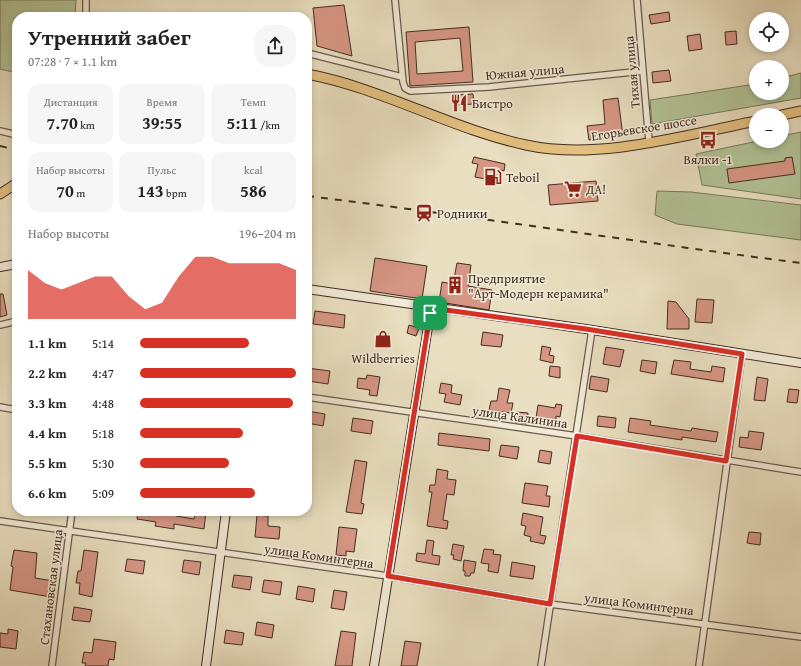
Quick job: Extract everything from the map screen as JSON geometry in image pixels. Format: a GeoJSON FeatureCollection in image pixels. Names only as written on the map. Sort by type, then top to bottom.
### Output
{"type":"FeatureCollection","features":[{"type":"Feature","properties":{"kind":"main road","name":"Егорьевское шоссе"},"geometry":{"type":"LineString","coordinates":[[312,75],[350,85],[466,129],[527,146],[564,150],[579,151],[611,149],[749,122]]}},
{"type":"Feature","properties":{"kind":"main road"},"geometry":{"type":"LineString","coordinates":[[789,114],[801,112]]}},
{"type":"Feature","properties":{"kind":"main road"},"geometry":{"type":"LineString","coordinates":[[0,194],[12,186]]}},
{"type":"Feature","properties":{"kind":"street"},"geometry":{"type":"LineString","coordinates":[[86,0],[86,12]]}},
{"type":"Feature","properties":{"kind":"street"},"geometry":{"type":"LineString","coordinates":[[312,54],[402,77],[395,0]]}},
{"type":"Feature","properties":{"kind":"street","name":"Тихая улица"},"geometry":{"type":"LineString","coordinates":[[636,0],[649,142]]}},
{"type":"Feature","properties":{"kind":"street","name":"Южная улица"},"geometry":{"type":"LineString","coordinates":[[402,77],[405,88],[410,91],[489,87],[643,71]]}},
{"type":"Feature","properties":{"kind":"street"},"geometry":{"type":"LineString","coordinates":[[0,131],[12,134]]}},
{"type":"Feature","properties":{"kind":"street"},"geometry":{"type":"LineString","coordinates":[[0,267],[12,265]]}},
{"type":"Feature","properties":{"kind":"street"},"geometry":{"type":"LineString","coordinates":[[312,291],[592,330],[801,363]]}},
{"type":"Feature","properties":{"kind":"street"},"geometry":{"type":"LineString","coordinates":[[374,666],[431,308]]}},
{"type":"Feature","properties":{"kind":"street"},"geometry":{"type":"LineString","coordinates":[[0,324],[12,322]]}},
{"type":"Feature","properties":{"kind":"street"},"geometry":{"type":"LineString","coordinates":[[541,666],[592,330]]}},
{"type":"Feature","properties":{"kind":"street"},"geometry":{"type":"LineString","coordinates":[[699,666],[726,461],[742,354]]}},
{"type":"Feature","properties":{"kind":"street","name":"улица Калинина"},"geometry":{"type":"LineString","coordinates":[[312,398],[577,436],[801,472]]}},
{"type":"Feature","properties":{"kind":"street"},"geometry":{"type":"LineString","coordinates":[[0,407],[12,409]]}},
{"type":"Feature","properties":{"kind":"street","name":"Стахановская улица"},"geometry":{"type":"LineString","coordinates":[[52,666],[71,516]]}},
{"type":"Feature","properties":{"kind":"street"},"geometry":{"type":"LineString","coordinates":[[206,666],[225,516]]}},
{"type":"Feature","properties":{"kind":"street","name":"улица Коминтерна"},"geometry":{"type":"LineString","coordinates":[[0,521],[220,554],[388,576],[550,604],[705,623],[801,637]]}},
{"type":"Feature","properties":{"kind":"green space"},"geometry":{"type":"Polygon","coordinates":[[[0,0],[76,0],[75,12],[12,12],[12,72],[0,69],[0,0]]]}},
{"type":"Feature","properties":{"kind":"green space"},"geometry":{"type":"Polygon","coordinates":[[[801,73],[801,98],[652,124],[650,100],[749,85],[749,100],[789,100],[789,76],[801,73]]]}},
{"type":"Feature","properties":{"kind":"green space"},"geometry":{"type":"Polygon","coordinates":[[[801,132],[801,199],[702,185],[696,154],[749,143],[749,148],[789,148],[789,135],[801,132]]]}},
{"type":"Feature","properties":{"kind":"green space"},"geometry":{"type":"Polygon","coordinates":[[[657,191],[691,192],[801,205],[801,240],[677,224],[655,215],[657,191]]]}},
{"type":"Feature","properties":{"kind":"building"},"geometry":{"type":"Polygon","coordinates":[[[344,5],[352,56],[317,46],[313,8],[344,5]]]}},
{"type":"Feature","properties":{"kind":"building"},"geometry":{"type":"Polygon","coordinates":[[[669,12],[670,21],[651,24],[649,15],[669,12]]]}},
{"type":"Feature","properties":{"kind":"building"},"geometry":{"type":"Polygon","coordinates":[[[469,27],[473,82],[410,86],[406,32],[469,27]],[[460,38],[415,42],[417,74],[463,71],[460,38]]]}},
{"type":"Feature","properties":{"kind":"building"},"geometry":{"type":"Polygon","coordinates":[[[736,31],[737,44],[726,45],[725,32],[736,31]]]}},
{"type":"Feature","properties":{"kind":"building"},"geometry":{"type":"Polygon","coordinates":[[[700,34],[702,49],[689,51],[687,36],[700,34]]]}},
{"type":"Feature","properties":{"kind":"building"},"geometry":{"type":"Polygon","coordinates":[[[669,70],[671,81],[653,83],[652,72],[669,70]]]}},
{"type":"Feature","properties":{"kind":"building"},"geometry":{"type":"Polygon","coordinates":[[[473,94],[474,104],[456,105],[456,95],[473,94]]]}},
{"type":"Feature","properties":{"kind":"building"},"geometry":{"type":"Polygon","coordinates":[[[618,98],[623,136],[589,140],[587,126],[605,124],[603,100],[618,98]]]}},
{"type":"Feature","properties":{"kind":"building"},"geometry":{"type":"Polygon","coordinates":[[[474,157],[505,164],[504,171],[498,169],[495,181],[475,177],[478,164],[472,163],[474,157]]]}},
{"type":"Feature","properties":{"kind":"building"},"geometry":{"type":"Polygon","coordinates":[[[792,157],[795,174],[729,183],[727,169],[785,161],[785,158],[792,157]]]}},
{"type":"Feature","properties":{"kind":"building"},"geometry":{"type":"Polygon","coordinates":[[[596,181],[598,201],[550,205],[548,185],[596,181]]]}},
{"type":"Feature","properties":{"kind":"building"},"geometry":{"type":"Polygon","coordinates":[[[375,258],[427,266],[422,299],[370,291],[375,258]]]}},
{"type":"Feature","properties":{"kind":"building","name":"Предприятие \"Арт-Модерн керамика\""},"geometry":{"type":"Polygon","coordinates":[[[457,263],[471,265],[468,286],[492,290],[489,310],[439,302],[442,282],[453,284],[457,263]]]}},
{"type":"Feature","properties":{"kind":"building"},"geometry":{"type":"Polygon","coordinates":[[[0,294],[3,294],[7,315],[0,317],[0,294]]]}},
{"type":"Feature","properties":{"kind":"building"},"geometry":{"type":"Polygon","coordinates":[[[697,299],[714,300],[712,323],[695,322],[697,299]]]}},
{"type":"Feature","properties":{"kind":"building"},"geometry":{"type":"Polygon","coordinates":[[[668,301],[676,302],[689,319],[689,329],[667,329],[668,301]]]}},
{"type":"Feature","properties":{"kind":"building"},"geometry":{"type":"Polygon","coordinates":[[[315,311],[345,315],[344,328],[313,324],[315,311]]]}},
{"type":"Feature","properties":{"kind":"building"},"geometry":{"type":"Polygon","coordinates":[[[409,325],[419,328],[416,336],[407,333],[409,325]]]}},
{"type":"Feature","properties":{"kind":"building","name":"Wildberries"},"geometry":{"type":"Polygon","coordinates":[[[379,332],[388,333],[386,347],[378,346],[379,332]]]}},
{"type":"Feature","properties":{"kind":"building"},"geometry":{"type":"Polygon","coordinates":[[[483,332],[503,335],[501,347],[481,345],[483,332]]]}},
{"type":"Feature","properties":{"kind":"building"},"geometry":{"type":"Polygon","coordinates":[[[542,346],[551,348],[549,355],[554,356],[553,363],[540,360],[542,346]]]}},
{"type":"Feature","properties":{"kind":"building"},"geometry":{"type":"Polygon","coordinates":[[[606,347],[624,350],[620,367],[603,364],[606,347]]]}},
{"type":"Feature","properties":{"kind":"building"},"geometry":{"type":"Polygon","coordinates":[[[642,360],[657,362],[655,374],[640,371],[642,360]]]}},
{"type":"Feature","properties":{"kind":"building"},"geometry":{"type":"Polygon","coordinates":[[[674,360],[691,362],[690,369],[711,372],[712,366],[725,368],[723,382],[671,374],[674,360]]]}},
{"type":"Feature","properties":{"kind":"building"},"geometry":{"type":"Polygon","coordinates":[[[550,366],[560,367],[560,378],[549,376],[550,366]]]}},
{"type":"Feature","properties":{"kind":"building"},"geometry":{"type":"Polygon","coordinates":[[[312,369],[330,371],[328,384],[312,382],[312,369]]]}},
{"type":"Feature","properties":{"kind":"building"},"geometry":{"type":"Polygon","coordinates":[[[367,375],[380,377],[377,396],[369,395],[370,390],[357,388],[358,378],[366,379],[367,375]]]}},
{"type":"Feature","properties":{"kind":"building"},"geometry":{"type":"Polygon","coordinates":[[[591,376],[609,379],[607,392],[589,389],[591,376]]]}},
{"type":"Feature","properties":{"kind":"building"},"geometry":{"type":"Polygon","coordinates":[[[757,377],[768,379],[765,401],[754,400],[757,377]]]}},
{"type":"Feature","properties":{"kind":"building"},"geometry":{"type":"Polygon","coordinates":[[[441,383],[452,385],[451,393],[462,395],[460,405],[444,402],[446,394],[439,393],[441,383]]]}},
{"type":"Feature","properties":{"kind":"building"},"geometry":{"type":"Polygon","coordinates":[[[499,388],[510,390],[507,403],[513,403],[511,413],[489,410],[491,401],[497,401],[499,388]]]}},
{"type":"Feature","properties":{"kind":"building"},"geometry":{"type":"Polygon","coordinates":[[[789,389],[799,390],[797,403],[787,402],[789,389]]]}},
{"type":"Feature","properties":{"kind":"building"},"geometry":{"type":"Polygon","coordinates":[[[556,404],[562,405],[560,417],[556,416],[556,421],[536,418],[538,405],[555,408],[556,404]]]}},
{"type":"Feature","properties":{"kind":"building"},"geometry":{"type":"Polygon","coordinates":[[[312,412],[325,414],[323,426],[312,424],[312,412]]]}},
{"type":"Feature","properties":{"kind":"building"},"geometry":{"type":"Polygon","coordinates":[[[516,412],[528,413],[527,424],[515,422],[516,412]]]}},
{"type":"Feature","properties":{"kind":"building"},"geometry":{"type":"Polygon","coordinates":[[[598,416],[616,418],[615,428],[597,426],[598,416]]]}},
{"type":"Feature","properties":{"kind":"building"},"geometry":{"type":"Polygon","coordinates":[[[353,418],[373,421],[371,434],[351,431],[353,418]]]}},
{"type":"Feature","properties":{"kind":"building"},"geometry":{"type":"Polygon","coordinates":[[[630,418],[651,421],[650,425],[691,431],[692,428],[718,432],[716,442],[682,437],[682,440],[628,432],[630,418]]]}},
{"type":"Feature","properties":{"kind":"building"},"geometry":{"type":"Polygon","coordinates":[[[749,431],[764,433],[761,450],[739,447],[740,437],[748,438],[749,431]]]}},
{"type":"Feature","properties":{"kind":"building"},"geometry":{"type":"Polygon","coordinates":[[[439,433],[490,439],[489,451],[438,445],[439,433]]]}},
{"type":"Feature","properties":{"kind":"building"},"geometry":{"type":"Polygon","coordinates":[[[501,445],[519,447],[517,459],[499,456],[501,445]]]}},
{"type":"Feature","properties":{"kind":"building"},"geometry":{"type":"Polygon","coordinates":[[[540,450],[552,452],[550,464],[538,462],[540,450]]]}},
{"type":"Feature","properties":{"kind":"building"},"geometry":{"type":"Polygon","coordinates":[[[355,460],[367,462],[361,503],[364,504],[362,514],[346,512],[355,460]]]}},
{"type":"Feature","properties":{"kind":"building"},"geometry":{"type":"Polygon","coordinates":[[[437,469],[448,471],[447,479],[456,480],[454,495],[447,494],[443,520],[448,521],[447,529],[427,526],[432,492],[429,492],[430,485],[435,485],[437,469]]]}},
{"type":"Feature","properties":{"kind":"building"},"geometry":{"type":"Polygon","coordinates":[[[525,483],[548,486],[546,496],[550,496],[549,507],[522,503],[525,483]]]}},
{"type":"Feature","properties":{"kind":"building"},"geometry":{"type":"Polygon","coordinates":[[[523,513],[543,517],[540,535],[546,536],[544,544],[530,541],[531,537],[524,535],[526,526],[521,525],[523,513]]]}},
{"type":"Feature","properties":{"kind":"building"},"geometry":{"type":"Polygon","coordinates":[[[137,516],[176,516],[194,519],[195,516],[205,516],[204,529],[174,524],[174,529],[155,526],[156,522],[137,519],[137,516]]]}},
{"type":"Feature","properties":{"kind":"building"},"geometry":{"type":"Polygon","coordinates":[[[257,516],[268,516],[268,526],[280,527],[279,539],[255,537],[257,516]]]}},
{"type":"Feature","properties":{"kind":"building"},"geometry":{"type":"Polygon","coordinates":[[[339,527],[357,529],[354,552],[346,551],[346,556],[336,555],[339,527]]]}},
{"type":"Feature","properties":{"kind":"building"},"geometry":{"type":"Polygon","coordinates":[[[749,532],[761,533],[760,545],[747,543],[749,532]]]}},
{"type":"Feature","properties":{"kind":"building"},"geometry":{"type":"Polygon","coordinates":[[[427,540],[434,541],[432,555],[440,556],[439,565],[416,561],[417,553],[425,554],[427,540]]]}},
{"type":"Feature","properties":{"kind":"building"},"geometry":{"type":"Polygon","coordinates":[[[453,544],[464,546],[461,561],[453,559],[454,555],[451,555],[453,544]]]}},
{"type":"Feature","properties":{"kind":"building"},"geometry":{"type":"Polygon","coordinates":[[[484,549],[494,550],[493,554],[501,555],[498,573],[488,571],[489,564],[481,563],[484,549]]]}},
{"type":"Feature","properties":{"kind":"building"},"geometry":{"type":"Polygon","coordinates":[[[14,550],[37,553],[35,578],[54,581],[51,597],[10,590],[13,567],[11,566],[14,550]]]}},
{"type":"Feature","properties":{"kind":"building"},"geometry":{"type":"Polygon","coordinates":[[[84,550],[98,552],[92,597],[79,594],[80,583],[76,583],[78,571],[81,571],[84,550]]]}},
{"type":"Feature","properties":{"kind":"building"},"geometry":{"type":"Polygon","coordinates":[[[127,559],[145,561],[143,574],[125,571],[127,559]]]}},
{"type":"Feature","properties":{"kind":"building"},"geometry":{"type":"Polygon","coordinates":[[[184,560],[201,562],[199,575],[182,572],[184,560]]]}},
{"type":"Feature","properties":{"kind":"building"},"geometry":{"type":"Polygon","coordinates":[[[464,560],[476,562],[474,573],[471,573],[470,576],[465,576],[465,571],[463,571],[464,560]]]}},
{"type":"Feature","properties":{"kind":"building"},"geometry":{"type":"Polygon","coordinates":[[[512,562],[535,566],[533,579],[510,576],[512,562]]]}},
{"type":"Feature","properties":{"kind":"building"},"geometry":{"type":"Polygon","coordinates":[[[234,575],[252,577],[250,590],[232,587],[234,575]]]}},
{"type":"Feature","properties":{"kind":"building"},"geometry":{"type":"Polygon","coordinates":[[[264,580],[282,582],[280,595],[262,592],[264,580]]]}},
{"type":"Feature","properties":{"kind":"building"},"geometry":{"type":"Polygon","coordinates":[[[298,586],[315,589],[313,602],[296,599],[298,586]]]}},
{"type":"Feature","properties":{"kind":"building"},"geometry":{"type":"Polygon","coordinates":[[[334,590],[347,592],[344,610],[331,608],[334,590]]]}},
{"type":"Feature","properties":{"kind":"building"},"geometry":{"type":"Polygon","coordinates":[[[74,607],[92,610],[90,622],[72,620],[74,607]]]}},
{"type":"Feature","properties":{"kind":"building"},"geometry":{"type":"Polygon","coordinates":[[[257,622],[274,625],[272,638],[255,635],[257,622]]]}},
{"type":"Feature","properties":{"kind":"building"},"geometry":{"type":"Polygon","coordinates":[[[8,629],[18,631],[16,649],[0,647],[0,633],[8,634],[8,629]]]}},
{"type":"Feature","properties":{"kind":"building"},"geometry":{"type":"Polygon","coordinates":[[[226,630],[244,633],[242,645],[224,643],[226,630]]]}},
{"type":"Feature","properties":{"kind":"building"},"geometry":{"type":"Polygon","coordinates":[[[341,631],[356,633],[352,666],[335,666],[341,631]]]}},
{"type":"Feature","properties":{"kind":"building"},"geometry":{"type":"Polygon","coordinates":[[[94,639],[116,642],[114,660],[109,659],[108,666],[85,666],[86,663],[82,663],[84,652],[92,653],[94,639]]]}},
{"type":"Feature","properties":{"kind":"building"},"geometry":{"type":"Polygon","coordinates":[[[405,641],[421,643],[417,666],[401,666],[405,641]]]}},
{"type":"Feature","properties":{"kind":"railway"},"geometry":{"type":"LineString","coordinates":[[0,146],[12,149]]}},
{"type":"Feature","properties":{"kind":"railway"},"geometry":{"type":"LineString","coordinates":[[312,197],[801,263]]}},
{"type":"Feature","properties":{"kind":"place","name":"Бистро"},"geometry":{"type":"Point","coordinates":[459,103]}},
{"type":"Feature","properties":{"kind":"place","name":"Вялки -1"},"geometry":{"type":"Point","coordinates":[708,140]}},
{"type":"Feature","properties":{"kind":"place","name":"Teboil"},"geometry":{"type":"Point","coordinates":[493,177]}},
{"type":"Feature","properties":{"kind":"place","name":"ДА!"},"geometry":{"type":"Point","coordinates":[573,189]}},
{"type":"Feature","properties":{"kind":"place","name":"Родники"},"geometry":{"type":"Point","coordinates":[424,213]}},
{"type":"Feature","properties":{"kind":"place","name":"Предприятие \"Арт-Модерн керамика\""},"geometry":{"type":"Point","coordinates":[455,285]}},
{"type":"Feature","properties":{"kind":"place","name":"Wildberries"},"geometry":{"type":"Point","coordinates":[383,339]}},
{"type":"Feature","properties":{"kind":"route"},"geometry":{"type":"LineString","coordinates":[[431,308],[508,317],[742,354],[726,461],[577,436],[550,604],[388,576],[430,313],[431,308]]}}]}
